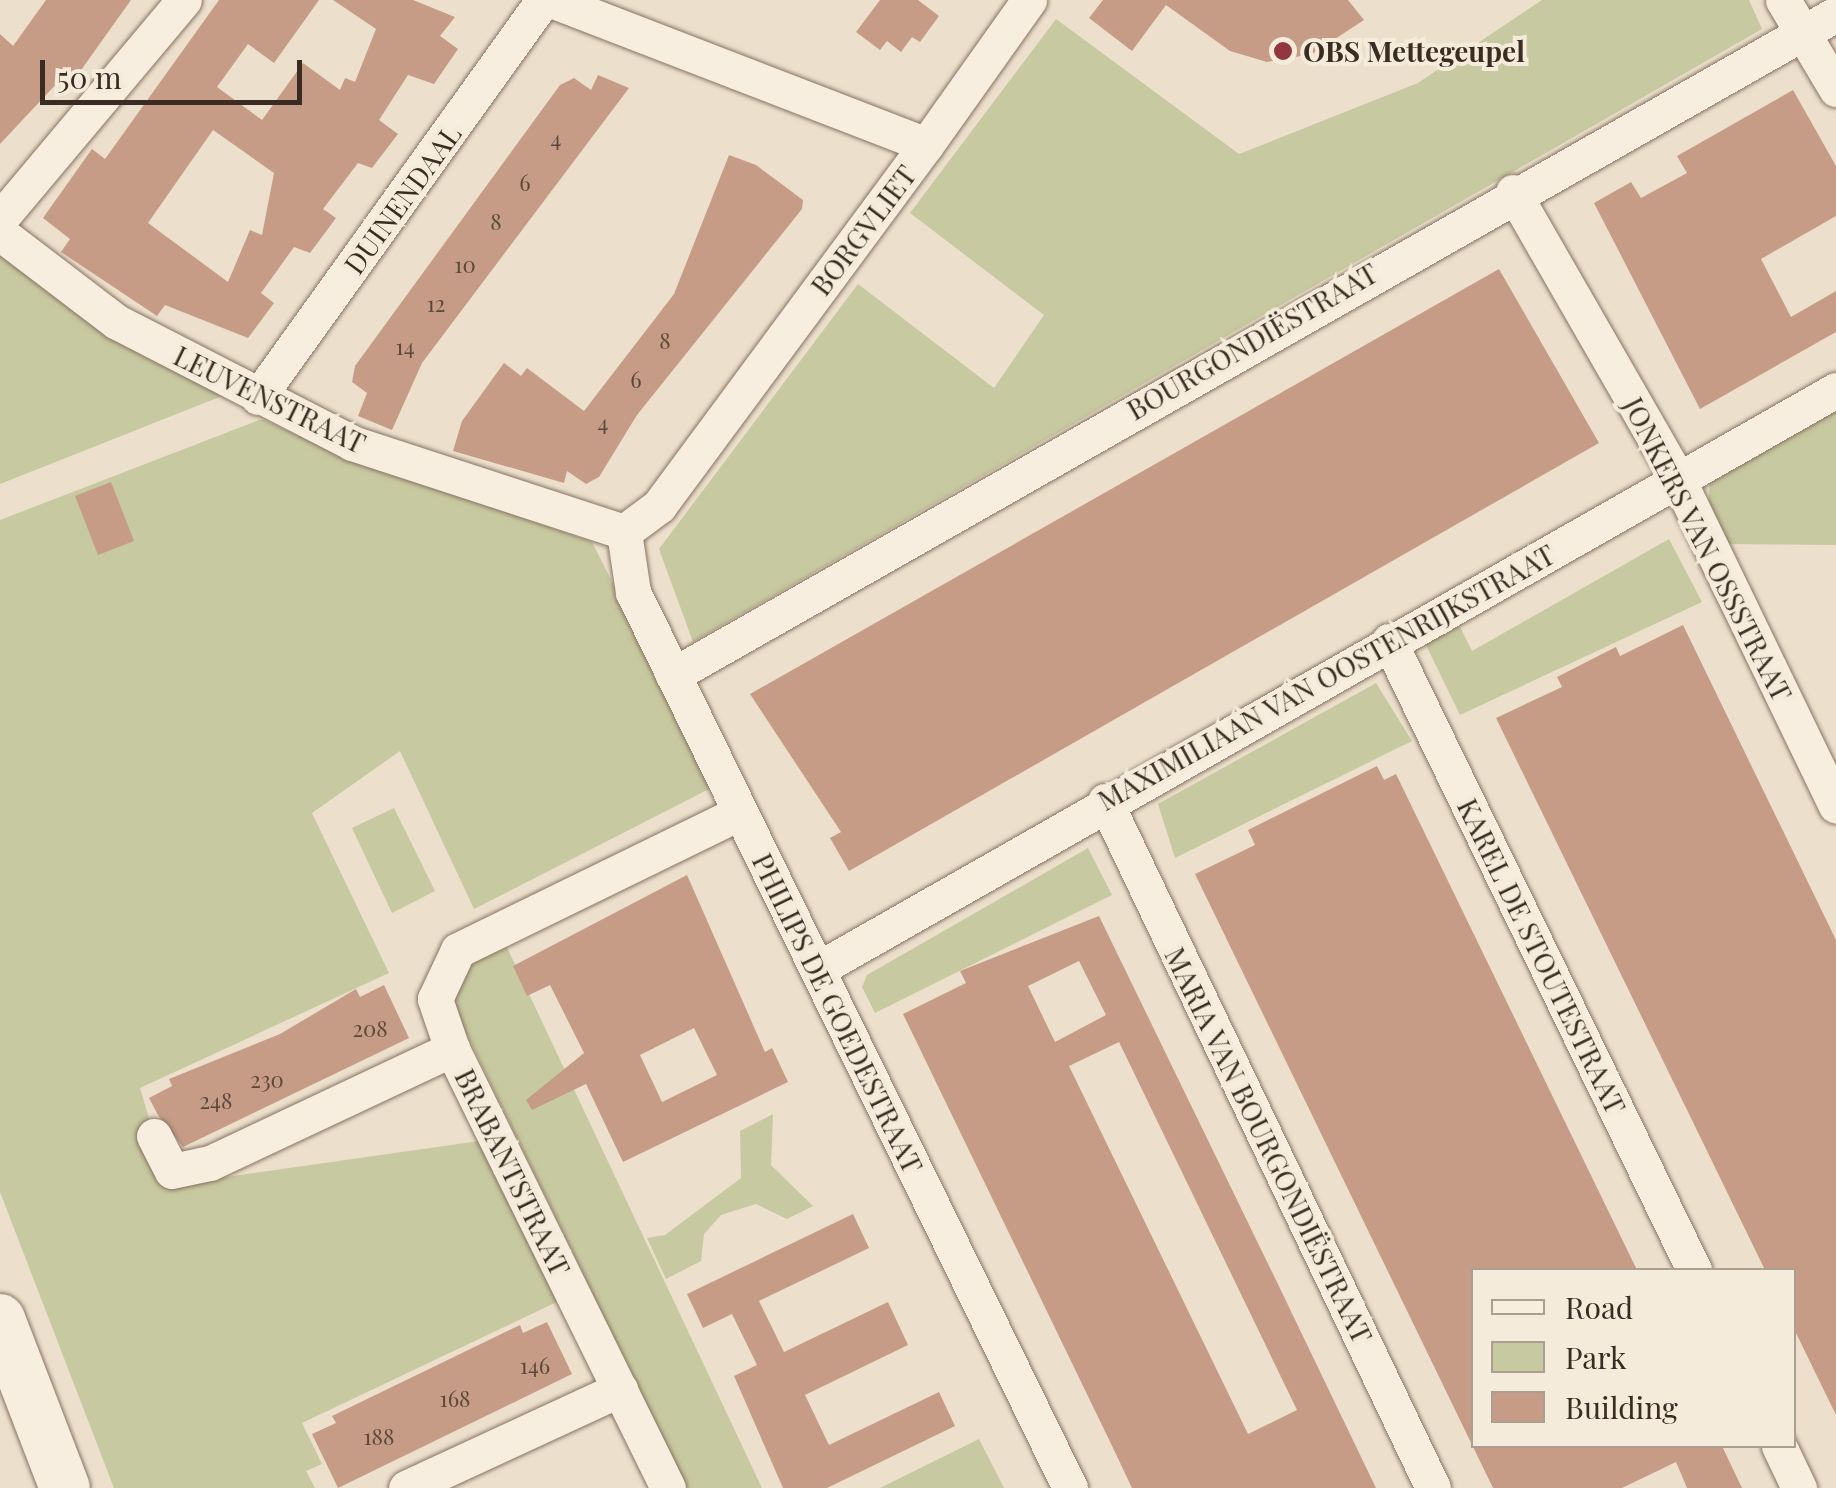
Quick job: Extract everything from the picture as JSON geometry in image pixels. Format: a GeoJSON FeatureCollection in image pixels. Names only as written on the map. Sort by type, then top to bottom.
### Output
{"type":"FeatureCollection","features":[{"type":"Feature","properties":{"kind":"main road"},"geometry":{"type":"LineString","coordinates":[[0,1319],[11,1364],[65,1488]]}},
{"type":"Feature","properties":{"kind":"street"},"geometry":{"type":"LineString","coordinates":[[0,218],[101,110],[184,0]]}},
{"type":"Feature","properties":{"kind":"street","name":"BORGVLIET"},"geometry":{"type":"LineString","coordinates":[[547,0],[926,145],[659,506],[624,532]]}},
{"type":"Feature","properties":{"kind":"street","name":"DUINENDAAL"},"geometry":{"type":"LineString","coordinates":[[258,397],[547,0]]}},
{"type":"Feature","properties":{"kind":"street"},"geometry":{"type":"LineString","coordinates":[[926,145],[1029,0]]}},
{"type":"Feature","properties":{"kind":"street"},"geometry":{"type":"LineString","coordinates":[[1783,0],[1800,35],[1836,89]]}},
{"type":"Feature","properties":{"kind":"street","name":"BOURGONDIËSTRAAT"},"geometry":{"type":"LineString","coordinates":[[672,676],[1513,192],[1836,14]]}},
{"type":"Feature","properties":{"kind":"street","name":"JONKERS VAN OSSSTRAAT"},"geometry":{"type":"LineString","coordinates":[[1513,192],[1677,477],[1836,806]]}},
{"type":"Feature","properties":{"kind":"street","name":"LEUVENSTRAAT"},"geometry":{"type":"LineString","coordinates":[[0,233],[117,322],[352,444],[624,532]]}},
{"type":"Feature","properties":{"kind":"street","name":"MAXIMILIAAN VAN OOSTENRIJKSTRAAT"},"geometry":{"type":"LineString","coordinates":[[818,968],[1105,801],[1836,390]]}},
{"type":"Feature","properties":{"kind":"street","name":"PHILIPS DE GOEDESTRAAT"},"geometry":{"type":"LineString","coordinates":[[624,532],[633,592],[672,676],[1070,1488]]}},
{"type":"Feature","properties":{"kind":"street","name":"KAREL DE STOUTESTRAAT"},"geometry":{"type":"LineString","coordinates":[[1389,641],[1693,1268]]}},
{"type":"Feature","properties":{"kind":"street","name":"MARIA VAN BOURGONDIËSTRAAT"},"geometry":{"type":"LineString","coordinates":[[1105,801],[1433,1488]]}},
{"type":"Feature","properties":{"kind":"street"},"geometry":{"type":"LineString","coordinates":[[452,1049],[435,998],[458,950],[739,813]]}},
{"type":"Feature","properties":{"kind":"street","name":"BRABANTSTRAAT"},"geometry":{"type":"LineString","coordinates":[[154,1136],[172,1170],[210,1163],[452,1049],[668,1488]]}},
{"type":"Feature","properties":{"kind":"street"},"geometry":{"type":"LineString","coordinates":[[406,1488],[620,1389]]}},
{"type":"Feature","properties":{"kind":"street"},"geometry":{"type":"LineString","coordinates":[[1780,1448],[1799,1488]]}},
{"type":"Feature","properties":{"kind":"green space"},"geometry":{"type":"Polygon","coordinates":[[[1542,0],[1749,0],[1762,29],[693,642],[659,549],[858,284],[994,388],[1044,315],[910,213],[1056,19],[1239,154],[1418,83],[1542,0]]]}},
{"type":"Feature","properties":{"kind":"green space"},"geometry":{"type":"Polygon","coordinates":[[[0,249],[222,396],[0,484],[0,249]]]}},
{"type":"Feature","properties":{"kind":"green space"},"geometry":{"type":"Polygon","coordinates":[[[1836,392],[1836,545],[1729,544],[1709,502],[1710,462],[1836,392]]]}},
{"type":"Feature","properties":{"kind":"green space"},"geometry":{"type":"Polygon","coordinates":[[[262,419],[342,456],[592,542],[715,786],[474,909],[400,751],[312,813],[389,973],[140,1088],[169,1185],[486,1140],[563,1299],[302,1423],[322,1464],[306,1471],[315,1488],[114,1488],[0,1192],[0,520],[262,419]]]}},
{"type":"Feature","properties":{"kind":"green space"},"geometry":{"type":"Polygon","coordinates":[[[1669,539],[1702,602],[1460,715],[1423,639],[1454,615],[1472,651],[1669,539]]]}},
{"type":"Feature","properties":{"kind":"green space"},"geometry":{"type":"Polygon","coordinates":[[[1376,683],[1412,741],[1175,858],[1158,804],[1376,683]]]}},
{"type":"Feature","properties":{"kind":"green space"},"geometry":{"type":"Polygon","coordinates":[[[394,808],[435,891],[392,913],[352,828],[394,808]]]}},
{"type":"Feature","properties":{"kind":"green space"},"geometry":{"type":"Polygon","coordinates":[[[1088,848],[1112,895],[875,1013],[862,987],[867,975],[1088,848]]]}},
{"type":"Feature","properties":{"kind":"green space"},"geometry":{"type":"Polygon","coordinates":[[[503,939],[762,1488],[687,1488],[456,1012],[451,975],[503,939]]]}},
{"type":"Feature","properties":{"kind":"green space"},"geometry":{"type":"Polygon","coordinates":[[[773,1114],[771,1165],[813,1206],[787,1219],[756,1204],[721,1215],[704,1234],[701,1261],[666,1279],[647,1238],[665,1235],[741,1178],[740,1131],[773,1114]]]}},
{"type":"Feature","properties":{"kind":"green space"},"geometry":{"type":"Polygon","coordinates":[[[979,1439],[1004,1488],[880,1488],[979,1439]]]}},
{"type":"Feature","properties":{"kind":"building"},"geometry":{"type":"Polygon","coordinates":[[[46,0],[131,0],[69,87],[60,80],[0,144],[0,34],[13,46],[46,0]]]}},
{"type":"Feature","properties":{"kind":"building"},"geometry":{"type":"Polygon","coordinates":[[[219,0],[319,0],[274,63],[248,44],[217,87],[262,120],[303,63],[340,90],[345,78],[355,82],[376,29],[333,0],[413,0],[455,17],[440,36],[458,49],[434,84],[408,75],[379,120],[398,134],[372,168],[358,163],[323,209],[336,218],[310,253],[294,247],[261,293],[274,303],[248,338],[165,305],[157,316],[61,252],[70,239],[43,218],[92,149],[105,159],[219,0]],[[213,130],[148,223],[228,282],[250,230],[262,235],[274,173],[213,130]]]}},
{"type":"Feature","properties":{"kind":"building"},"geometry":{"type":"Polygon","coordinates":[[[880,0],[918,0],[939,16],[920,42],[912,37],[901,52],[887,41],[880,50],[856,32],[880,0]]]}},
{"type":"Feature","properties":{"kind":"building"},"geometry":{"type":"Polygon","coordinates":[[[1103,0],[1348,0],[1364,20],[1312,54],[1267,62],[1230,51],[1166,5],[1132,51],[1089,18],[1103,0]]]}},
{"type":"Feature","properties":{"kind":"building"},"geometry":{"type":"Polygon","coordinates":[[[598,75],[629,88],[422,363],[392,430],[358,416],[367,393],[352,382],[355,366],[560,85],[574,78],[591,90],[598,75]]]}},
{"type":"Feature","properties":{"kind":"building"},"geometry":{"type":"Polygon","coordinates":[[[1793,90],[1836,166],[1836,216],[1761,259],[1791,317],[1836,291],[1836,332],[1700,409],[1594,203],[1631,182],[1641,198],[1687,173],[1677,156],[1793,90]]]}},
{"type":"Feature","properties":{"kind":"building"},"geometry":{"type":"Polygon","coordinates":[[[729,155],[756,165],[803,200],[802,209],[637,415],[599,477],[586,484],[567,471],[564,483],[453,451],[462,421],[504,363],[521,376],[527,368],[584,411],[674,294],[729,155]]]}},
{"type":"Feature","properties":{"kind":"building"},"geometry":{"type":"Polygon","coordinates":[[[1499,269],[1599,443],[849,871],[830,838],[841,832],[750,694],[1499,269]]]}},
{"type":"Feature","properties":{"kind":"building"},"geometry":{"type":"Polygon","coordinates":[[[111,482],[134,541],[98,555],[75,496],[111,482]]]}},
{"type":"Feature","properties":{"kind":"building"},"geometry":{"type":"Polygon","coordinates":[[[1683,625],[1836,940],[1836,1415],[1796,1333],[1796,1268],[1764,1268],[1496,718],[1562,687],[1557,677],[1616,647],[1620,656],[1683,625]]]}},
{"type":"Feature","properties":{"kind":"building"},"geometry":{"type":"Polygon","coordinates":[[[1377,766],[1384,780],[1396,774],[1636,1268],[1471,1268],[1471,1443],[1195,874],[1255,845],[1248,830],[1377,766]]]}},
{"type":"Feature","properties":{"kind":"building"},"geometry":{"type":"Polygon","coordinates":[[[687,875],[765,1052],[772,1048],[788,1082],[623,1162],[586,1084],[532,1110],[526,1100],[584,1053],[550,985],[527,996],[513,966],[687,875]],[[694,1028],[640,1055],[662,1102],[717,1075],[694,1028]]]}},
{"type":"Feature","properties":{"kind":"building"},"geometry":{"type":"Polygon","coordinates":[[[1099,916],[1376,1488],[1132,1488],[903,1014],[966,983],[960,971],[1099,916]],[[1079,961],[1028,986],[1055,1042],[1106,1015],[1079,961]],[[1119,1042],[1069,1066],[1248,1434],[1297,1410],[1119,1042]]]}},
{"type":"Feature","properties":{"kind":"building"},"geometry":{"type":"Polygon","coordinates":[[[384,985],[409,1038],[183,1147],[149,1098],[172,1086],[169,1079],[280,1034],[356,989],[360,997],[384,985]]]}},
{"type":"Feature","properties":{"kind":"building"},"geometry":{"type":"Polygon","coordinates":[[[853,1214],[869,1248],[759,1301],[784,1352],[888,1302],[908,1345],[805,1395],[829,1445],[939,1392],[955,1426],[827,1488],[783,1488],[734,1376],[757,1365],[732,1314],[703,1328],[687,1294],[853,1214]]]}},
{"type":"Feature","properties":{"kind":"building"},"geometry":{"type":"Polygon","coordinates":[[[547,1322],[572,1374],[338,1488],[312,1434],[336,1423],[332,1416],[520,1325],[523,1333],[547,1322]]]}},
{"type":"Feature","properties":{"kind":"building"},"geometry":{"type":"Polygon","coordinates":[[[1474,1448],[1723,1448],[1742,1488],[1687,1488],[1676,1462],[1622,1488],[1493,1488],[1474,1448]]]}},
{"type":"Feature","properties":{"kind":"place","name":"OBS Mettegeupel"},"geometry":{"type":"Point","coordinates":[1283,51]}}]}
